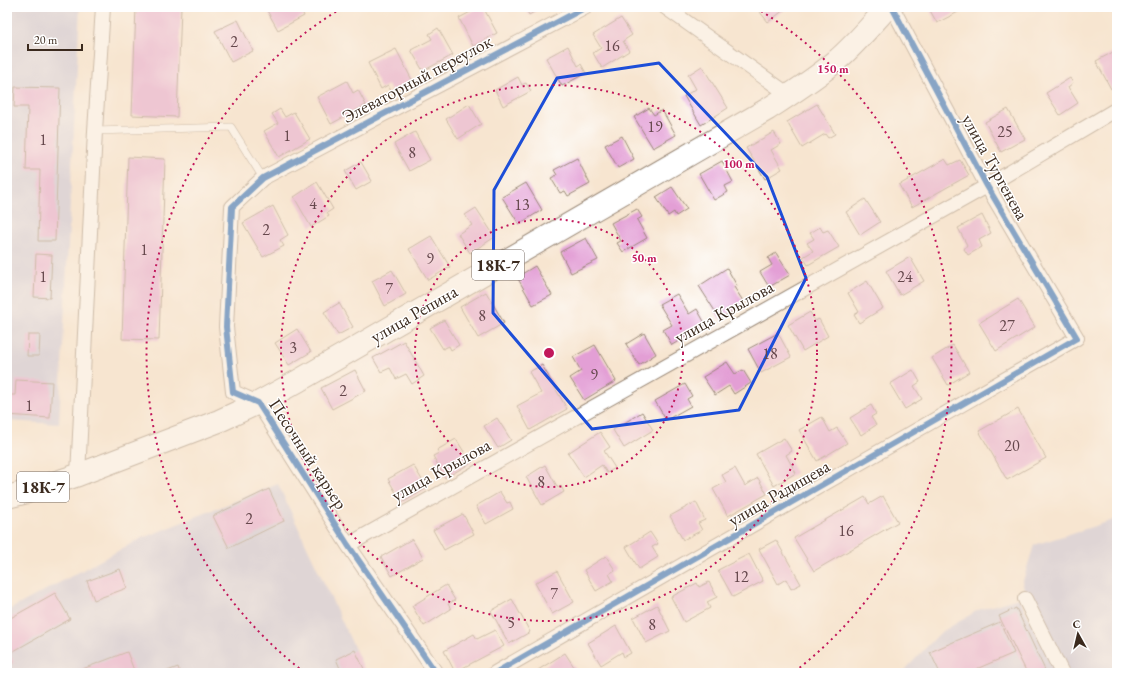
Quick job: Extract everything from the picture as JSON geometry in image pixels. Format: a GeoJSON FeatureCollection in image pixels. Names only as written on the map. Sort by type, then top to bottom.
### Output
{"type":"FeatureCollection","features":[{"type":"Feature","properties":{"kind":"main road","name":"улица Репина"},"geometry":{"type":"LineString","coordinates":[[7,497],[78,475],[212,424],[258,403],[305,377],[740,125],[810,82],[836,61],[888,7]]}},
{"type":"Feature","properties":{"kind":"street"},"geometry":{"type":"LineString","coordinates":[[78,475],[95,131],[103,7]]}},
{"type":"Feature","properties":{"kind":"street","name":"Элеваторный переулок"},"geometry":{"type":"LineString","coordinates":[[263,178],[586,7]]}},
{"type":"Feature","properties":{"kind":"street"},"geometry":{"type":"LineString","coordinates":[[665,7],[789,95]]}},
{"type":"Feature","properties":{"kind":"street","name":"улица Тургенева"},"geometry":{"type":"LineString","coordinates":[[892,7],[987,186],[1077,338]]}},
{"type":"Feature","properties":{"kind":"street","name":"улица Крылова"},"geometry":{"type":"LineString","coordinates":[[348,545],[987,186],[1117,110]]}},
{"type":"Feature","properties":{"kind":"street","name":"Песочный карьер"},"geometry":{"type":"LineString","coordinates":[[263,178],[232,207],[226,327],[233,392],[258,403],[348,545],[436,673]]}},
{"type":"Feature","properties":{"kind":"street","name":"улица Радищева"},"geometry":{"type":"LineString","coordinates":[[495,673],[1077,338]]}},
{"type":"Feature","properties":{"kind":"street"},"geometry":{"type":"LineString","coordinates":[[1025,599],[1062,673]]}},
{"type":"Feature","properties":{"kind":"lane"},"geometry":{"type":"LineString","coordinates":[[95,131],[231,127],[263,178]]}},
{"type":"Feature","properties":{"kind":"highlighted area"},"geometry":{"type":"Polygon","coordinates":[[[659,63],[767,177],[806,278],[739,410],[592,429],[493,313],[494,190],[557,78],[659,63]]]}},
{"type":"Feature","properties":{"kind":"shaded area"},"geometry":{"type":"Polygon","coordinates":[[[7,7],[80,7],[59,424],[7,421],[7,7]]]}},
{"type":"Feature","properties":{"kind":"shaded area"},"geometry":{"type":"Polygon","coordinates":[[[278,484],[366,673],[7,673],[7,611],[140,539],[278,484]]]}},
{"type":"Feature","properties":{"kind":"shaded area"},"geometry":{"type":"Polygon","coordinates":[[[1117,519],[1117,673],[1067,673],[1022,584],[1034,545],[1117,519]]]}},
{"type":"Feature","properties":{"kind":"shaded area"},"geometry":{"type":"Polygon","coordinates":[[[1019,598],[1057,673],[902,673],[940,633],[978,610],[1019,598]]]}},
{"type":"Feature","properties":{"kind":"building"},"geometry":{"type":"Polygon","coordinates":[[[136,7],[181,7],[177,117],[132,115],[136,7]]]}},
{"type":"Feature","properties":{"kind":"building"},"geometry":{"type":"Polygon","coordinates":[[[265,7],[300,7],[304,16],[278,30],[265,7]]]}},
{"type":"Feature","properties":{"kind":"building"},"geometry":{"type":"Polygon","coordinates":[[[480,7],[483,7],[497,33],[473,46],[459,18],[480,7]]]}},
{"type":"Feature","properties":{"kind":"building"},"geometry":{"type":"Polygon","coordinates":[[[525,7],[543,7],[529,15],[525,7]]]}},
{"type":"Feature","properties":{"kind":"building"},"geometry":{"type":"Polygon","coordinates":[[[756,7],[788,7],[768,22],[756,7]]]}},
{"type":"Feature","properties":{"kind":"building"},"geometry":{"type":"Polygon","coordinates":[[[928,7],[958,7],[960,11],[937,23],[928,7]]]}},
{"type":"Feature","properties":{"kind":"building"},"geometry":{"type":"Polygon","coordinates":[[[621,18],[632,35],[623,41],[629,51],[602,68],[593,53],[601,48],[593,35],[621,18]]]}},
{"type":"Feature","properties":{"kind":"building"},"geometry":{"type":"Polygon","coordinates":[[[238,20],[253,51],[231,62],[215,31],[238,20]]]}},
{"type":"Feature","properties":{"kind":"building"},"geometry":{"type":"Polygon","coordinates":[[[438,28],[453,55],[423,71],[411,50],[432,39],[429,34],[438,28]]]}},
{"type":"Feature","properties":{"kind":"building"},"geometry":{"type":"Polygon","coordinates":[[[568,46],[578,66],[581,64],[586,73],[562,86],[546,58],[568,46]]]}},
{"type":"Feature","properties":{"kind":"building"},"geometry":{"type":"Polygon","coordinates":[[[396,49],[412,80],[391,91],[388,85],[381,89],[368,63],[396,49]]]}},
{"type":"Feature","properties":{"kind":"building"},"geometry":{"type":"Polygon","coordinates":[[[1117,50],[1117,85],[1111,89],[1096,61],[1117,50]]]}},
{"type":"Feature","properties":{"kind":"building"},"geometry":{"type":"Polygon","coordinates":[[[702,66],[728,108],[701,125],[684,96],[696,89],[688,75],[702,66]]]}},
{"type":"Feature","properties":{"kind":"building"},"geometry":{"type":"Polygon","coordinates":[[[518,77],[522,85],[526,83],[531,91],[503,106],[495,90],[518,77]]]}},
{"type":"Feature","properties":{"kind":"building"},"geometry":{"type":"Polygon","coordinates":[[[1070,78],[1073,83],[1068,87],[1078,103],[1060,115],[1046,93],[1070,78]]]}},
{"type":"Feature","properties":{"kind":"building"},"geometry":{"type":"Polygon","coordinates":[[[347,81],[353,93],[358,90],[366,105],[331,124],[317,97],[347,81]]]}},
{"type":"Feature","properties":{"kind":"building"},"geometry":{"type":"Polygon","coordinates":[[[15,87],[60,88],[55,241],[38,241],[40,170],[26,170],[28,107],[14,107],[15,87]]]}},
{"type":"Feature","properties":{"kind":"building"},"geometry":{"type":"Polygon","coordinates":[[[469,104],[481,124],[458,139],[446,119],[469,104]]]}},
{"type":"Feature","properties":{"kind":"building"},"geometry":{"type":"Polygon","coordinates":[[[817,104],[835,134],[828,138],[825,134],[802,148],[787,122],[817,104]]]}},
{"type":"Feature","properties":{"kind":"building"},"geometry":{"type":"Polygon","coordinates":[[[649,108],[654,115],[662,110],[676,135],[653,148],[634,117],[649,108]]]}},
{"type":"Feature","properties":{"kind":"building"},"geometry":{"type":"Polygon","coordinates":[[[280,109],[285,117],[294,112],[310,139],[279,157],[264,131],[278,123],[272,114],[280,109]]]}},
{"type":"Feature","properties":{"kind":"building"},"geometry":{"type":"Polygon","coordinates":[[[1008,109],[1025,139],[1001,152],[985,122],[1008,109]]]}},
{"type":"Feature","properties":{"kind":"building"},"geometry":{"type":"Polygon","coordinates":[[[415,132],[430,160],[409,171],[394,144],[415,132]]]}},
{"type":"Feature","properties":{"kind":"building"},"geometry":{"type":"Polygon","coordinates":[[[774,132],[781,144],[771,150],[782,169],[765,179],[746,148],[774,132]]]}},
{"type":"Feature","properties":{"kind":"building"},"geometry":{"type":"Polygon","coordinates":[[[622,136],[634,159],[618,168],[605,145],[622,136]]]}},
{"type":"Feature","properties":{"kind":"building"},"geometry":{"type":"Polygon","coordinates":[[[128,157],[165,159],[159,340],[122,339],[128,157]]]}},
{"type":"Feature","properties":{"kind":"building"},"geometry":{"type":"Polygon","coordinates":[[[577,158],[590,184],[568,196],[565,191],[560,193],[551,178],[557,175],[554,170],[577,158]]]}},
{"type":"Feature","properties":{"kind":"building"},"geometry":{"type":"Polygon","coordinates":[[[945,159],[949,165],[960,160],[969,175],[912,207],[899,185],[945,159]]]}},
{"type":"Feature","properties":{"kind":"building"},"geometry":{"type":"Polygon","coordinates":[[[722,161],[733,182],[725,186],[728,192],[714,200],[699,174],[722,161]]]}},
{"type":"Feature","properties":{"kind":"building"},"geometry":{"type":"Polygon","coordinates":[[[361,162],[372,181],[356,190],[345,171],[361,162]]]}},
{"type":"Feature","properties":{"kind":"building"},"geometry":{"type":"Polygon","coordinates":[[[317,182],[333,209],[327,213],[329,216],[311,227],[294,197],[317,182]]]}},
{"type":"Feature","properties":{"kind":"building"},"geometry":{"type":"Polygon","coordinates":[[[526,183],[542,210],[519,224],[502,197],[526,183]]]}},
{"type":"Feature","properties":{"kind":"building"},"geometry":{"type":"Polygon","coordinates":[[[672,187],[687,209],[676,216],[674,212],[668,216],[656,197],[672,187]]]}},
{"type":"Feature","properties":{"kind":"building"},"geometry":{"type":"Polygon","coordinates":[[[865,199],[880,222],[860,235],[846,212],[865,199]]]}},
{"type":"Feature","properties":{"kind":"building"},"geometry":{"type":"Polygon","coordinates":[[[273,206],[288,235],[280,240],[284,246],[263,257],[243,223],[273,206]]]}},
{"type":"Feature","properties":{"kind":"building"},"geometry":{"type":"Polygon","coordinates":[[[476,208],[495,237],[470,253],[458,234],[472,225],[465,215],[476,208]]]}},
{"type":"Feature","properties":{"kind":"building"},"geometry":{"type":"Polygon","coordinates":[[[637,209],[642,217],[637,220],[647,238],[623,252],[617,243],[621,241],[611,223],[637,209]]]}},
{"type":"Feature","properties":{"kind":"building"},"geometry":{"type":"Polygon","coordinates":[[[982,215],[991,233],[979,240],[982,247],[968,255],[964,249],[967,245],[958,228],[982,215]]]}},
{"type":"Feature","properties":{"kind":"building"},"geometry":{"type":"Polygon","coordinates":[[[820,227],[823,232],[828,230],[839,247],[808,265],[803,257],[813,251],[807,243],[814,239],[810,233],[820,227]]]}},
{"type":"Feature","properties":{"kind":"building"},"geometry":{"type":"Polygon","coordinates":[[[431,236],[450,267],[428,280],[409,249],[431,236]]]}},
{"type":"Feature","properties":{"kind":"building"},"geometry":{"type":"Polygon","coordinates":[[[586,238],[598,260],[571,273],[560,252],[586,238]]]}},
{"type":"Feature","properties":{"kind":"building"},"geometry":{"type":"Polygon","coordinates":[[[776,253],[790,275],[769,287],[760,272],[772,265],[768,258],[776,253]]]}},
{"type":"Feature","properties":{"kind":"building"},"geometry":{"type":"Polygon","coordinates":[[[36,254],[52,255],[50,298],[34,297],[36,254]]]}},
{"type":"Feature","properties":{"kind":"building"},"geometry":{"type":"Polygon","coordinates":[[[910,257],[924,281],[900,295],[886,271],[910,257]]]}},
{"type":"Feature","properties":{"kind":"building"},"geometry":{"type":"Polygon","coordinates":[[[535,266],[552,295],[533,305],[517,277],[535,266]]]}},
{"type":"Feature","properties":{"kind":"building"},"geometry":{"type":"Polygon","coordinates":[[[727,268],[737,286],[734,287],[745,304],[720,319],[699,286],[727,268]]]}},
{"type":"Feature","properties":{"kind":"building"},"geometry":{"type":"Polygon","coordinates":[[[392,270],[406,294],[385,306],[372,281],[392,270]]]}},
{"type":"Feature","properties":{"kind":"building"},"geometry":{"type":"Polygon","coordinates":[[[867,281],[883,308],[859,323],[854,315],[859,312],[848,293],[867,281]]]}},
{"type":"Feature","properties":{"kind":"building"},"geometry":{"type":"Polygon","coordinates":[[[486,292],[504,323],[478,338],[460,307],[486,292]]]}},
{"type":"Feature","properties":{"kind":"building"},"geometry":{"type":"Polygon","coordinates":[[[677,294],[689,314],[697,309],[706,325],[672,345],[663,330],[672,325],[659,304],[677,294]]]}},
{"type":"Feature","properties":{"kind":"building"},"geometry":{"type":"Polygon","coordinates":[[[1018,299],[1035,327],[996,351],[979,323],[1018,299]]]}},
{"type":"Feature","properties":{"kind":"building"},"geometry":{"type":"Polygon","coordinates":[[[339,303],[353,327],[338,335],[324,312],[339,303]]]}},
{"type":"Feature","properties":{"kind":"building"},"geometry":{"type":"Polygon","coordinates":[[[810,312],[815,321],[819,319],[828,336],[803,351],[788,325],[810,312]]]}},
{"type":"Feature","properties":{"kind":"building"},"geometry":{"type":"Polygon","coordinates":[[[444,320],[459,345],[451,350],[449,346],[443,349],[430,328],[444,320]]]}},
{"type":"Feature","properties":{"kind":"building"},"geometry":{"type":"Polygon","coordinates":[[[297,329],[311,352],[289,365],[275,343],[297,329]]]}},
{"type":"Feature","properties":{"kind":"building"},"geometry":{"type":"Polygon","coordinates":[[[644,333],[656,354],[639,365],[626,344],[644,333]]]}},
{"type":"Feature","properties":{"kind":"building"},"geometry":{"type":"Polygon","coordinates":[[[778,333],[791,357],[761,373],[748,349],[778,333]]]}},
{"type":"Feature","properties":{"kind":"building"},"geometry":{"type":"Polygon","coordinates":[[[28,335],[40,335],[39,356],[27,356],[28,335]]]}},
{"type":"Feature","properties":{"kind":"building"},"geometry":{"type":"Polygon","coordinates":[[[404,341],[424,376],[412,384],[406,374],[396,379],[390,368],[381,372],[373,358],[404,341]]]}},
{"type":"Feature","properties":{"kind":"building"},"geometry":{"type":"Polygon","coordinates":[[[595,345],[616,381],[584,400],[570,378],[581,371],[573,357],[595,345]]]}},
{"type":"Feature","properties":{"kind":"building"},"geometry":{"type":"Polygon","coordinates":[[[953,345],[969,372],[948,385],[932,358],[953,345]]]}},
{"type":"Feature","properties":{"kind":"building"},"geometry":{"type":"Polygon","coordinates":[[[727,362],[735,374],[743,370],[751,383],[734,394],[729,386],[715,395],[703,377],[727,362]]]}},
{"type":"Feature","properties":{"kind":"building"},"geometry":{"type":"Polygon","coordinates":[[[542,365],[567,409],[530,430],[517,406],[541,393],[529,372],[542,365]]]}},
{"type":"Feature","properties":{"kind":"building"},"geometry":{"type":"Polygon","coordinates":[[[355,370],[366,391],[332,409],[321,388],[355,370]]]}},
{"type":"Feature","properties":{"kind":"building"},"geometry":{"type":"Polygon","coordinates":[[[913,370],[920,382],[914,386],[922,399],[905,409],[890,384],[913,370]]]}},
{"type":"Feature","properties":{"kind":"building"},"geometry":{"type":"Polygon","coordinates":[[[16,380],[52,382],[50,418],[7,415],[7,395],[15,395],[16,380]]]}},
{"type":"Feature","properties":{"kind":"building"},"geometry":{"type":"Polygon","coordinates":[[[685,384],[692,396],[687,399],[691,406],[666,420],[655,401],[685,384]]]}},
{"type":"Feature","properties":{"kind":"building"},"geometry":{"type":"Polygon","coordinates":[[[871,405],[876,414],[871,417],[876,425],[861,435],[850,418],[871,405]]]}},
{"type":"Feature","properties":{"kind":"building"},"geometry":{"type":"Polygon","coordinates":[[[1018,409],[1046,458],[1007,480],[979,431],[1018,409]]]}},
{"type":"Feature","properties":{"kind":"building"},"geometry":{"type":"Polygon","coordinates":[[[642,412],[653,430],[624,448],[613,430],[642,412]]]}},
{"type":"Feature","properties":{"kind":"building"},"geometry":{"type":"Polygon","coordinates":[[[822,417],[830,432],[837,428],[847,443],[817,461],[799,430],[822,417]]]}},
{"type":"Feature","properties":{"kind":"building"},"geometry":{"type":"Polygon","coordinates":[[[497,418],[511,440],[498,448],[484,426],[497,418]]]}},
{"type":"Feature","properties":{"kind":"building"},"geometry":{"type":"Polygon","coordinates":[[[600,432],[610,447],[604,451],[615,468],[607,473],[602,465],[584,477],[568,453],[600,432]]]}},
{"type":"Feature","properties":{"kind":"building"},"geometry":{"type":"Polygon","coordinates":[[[784,438],[792,451],[786,455],[796,473],[774,486],[756,454],[784,438]]]}},
{"type":"Feature","properties":{"kind":"building"},"geometry":{"type":"Polygon","coordinates":[[[456,439],[471,463],[445,478],[433,456],[439,453],[437,450],[456,439]]]}},
{"type":"Feature","properties":{"kind":"building"},"geometry":{"type":"Polygon","coordinates":[[[413,465],[427,488],[402,503],[388,479],[413,465]]]}},
{"type":"Feature","properties":{"kind":"building"},"geometry":{"type":"Polygon","coordinates":[[[545,465],[558,488],[561,486],[564,492],[542,505],[526,477],[545,465]]]}},
{"type":"Feature","properties":{"kind":"building"},"geometry":{"type":"Polygon","coordinates":[[[735,468],[745,486],[758,478],[767,494],[728,516],[713,489],[726,482],[722,475],[735,468]]]}},
{"type":"Feature","properties":{"kind":"building"},"geometry":{"type":"Polygon","coordinates":[[[269,489],[284,521],[229,548],[213,516],[269,489]]]}},
{"type":"Feature","properties":{"kind":"building"},"geometry":{"type":"Polygon","coordinates":[[[500,492],[507,503],[510,502],[513,509],[486,524],[476,506],[500,492]]]}},
{"type":"Feature","properties":{"kind":"building"},"geometry":{"type":"Polygon","coordinates":[[[883,496],[898,522],[814,571],[794,538],[865,497],[869,504],[883,496]]]}},
{"type":"Feature","properties":{"kind":"building"},"geometry":{"type":"Polygon","coordinates":[[[696,502],[705,520],[698,523],[702,530],[683,540],[670,516],[696,502]]]}},
{"type":"Feature","properties":{"kind":"building"},"geometry":{"type":"Polygon","coordinates":[[[463,514],[474,534],[444,550],[433,530],[463,514]]]}},
{"type":"Feature","properties":{"kind":"building"},"geometry":{"type":"Polygon","coordinates":[[[650,532],[658,544],[652,547],[658,557],[639,569],[626,547],[650,532]]]}},
{"type":"Feature","properties":{"kind":"building"},"geometry":{"type":"Polygon","coordinates":[[[412,539],[423,558],[392,576],[381,557],[412,539]]]}},
{"type":"Feature","properties":{"kind":"building"},"geometry":{"type":"Polygon","coordinates":[[[776,540],[801,584],[791,589],[786,579],[778,584],[759,549],[776,540]]]}},
{"type":"Feature","properties":{"kind":"building"},"geometry":{"type":"Polygon","coordinates":[[[749,554],[763,581],[733,597],[718,570],[749,554]]]}},
{"type":"Feature","properties":{"kind":"building"},"geometry":{"type":"Polygon","coordinates":[[[606,556],[615,570],[609,574],[613,581],[596,591],[584,570],[606,556]]]}},
{"type":"Feature","properties":{"kind":"building"},"geometry":{"type":"Polygon","coordinates":[[[120,569],[127,588],[94,600],[87,581],[120,569]]]}},
{"type":"Feature","properties":{"kind":"building"},"geometry":{"type":"Polygon","coordinates":[[[557,571],[574,602],[552,614],[535,583],[557,571]]]}},
{"type":"Feature","properties":{"kind":"building"},"geometry":{"type":"Polygon","coordinates":[[[709,582],[717,597],[707,602],[710,608],[684,622],[671,597],[697,583],[699,587],[709,582]]]}},
{"type":"Feature","properties":{"kind":"building"},"geometry":{"type":"Polygon","coordinates":[[[446,585],[455,600],[448,604],[451,609],[424,626],[412,606],[446,585]]]}},
{"type":"Feature","properties":{"kind":"building"},"geometry":{"type":"Polygon","coordinates":[[[55,593],[70,619],[12,652],[7,643],[7,620],[55,593]]]}},
{"type":"Feature","properties":{"kind":"building"},"geometry":{"type":"Polygon","coordinates":[[[512,599],[530,632],[509,644],[491,611],[512,599]]]}},
{"type":"Feature","properties":{"kind":"building"},"geometry":{"type":"Polygon","coordinates":[[[657,605],[670,631],[646,643],[633,618],[657,605]]]}},
{"type":"Feature","properties":{"kind":"building"},"geometry":{"type":"Polygon","coordinates":[[[1016,608],[1045,670],[1040,673],[1027,673],[999,616],[1016,608]]]}},
{"type":"Feature","properties":{"kind":"building"},"geometry":{"type":"Polygon","coordinates":[[[1000,622],[1014,653],[967,673],[940,673],[930,652],[1000,622]]]}},
{"type":"Feature","properties":{"kind":"building"},"geometry":{"type":"Polygon","coordinates":[[[616,626],[631,653],[624,657],[622,652],[601,665],[588,643],[616,626]]]}},
{"type":"Feature","properties":{"kind":"building"},"geometry":{"type":"Polygon","coordinates":[[[495,630],[504,646],[455,672],[444,651],[474,634],[477,639],[495,630]]]}},
{"type":"Feature","properties":{"kind":"building"},"geometry":{"type":"Polygon","coordinates":[[[7,650],[14,662],[7,666],[7,650]]]}},
{"type":"Feature","properties":{"kind":"building"},"geometry":{"type":"Polygon","coordinates":[[[355,650],[366,673],[342,673],[336,659],[355,650]]]}},
{"type":"Feature","properties":{"kind":"building"},"geometry":{"type":"Polygon","coordinates":[[[127,652],[135,673],[72,673],[127,652]]]}},
{"type":"Feature","properties":{"kind":"building"},"geometry":{"type":"Polygon","coordinates":[[[565,653],[578,673],[540,673],[538,670],[565,653]]]}},
{"type":"Feature","properties":{"kind":"building"},"geometry":{"type":"Polygon","coordinates":[[[178,667],[180,673],[162,673],[178,667]]]}},
{"type":"Feature","properties":{"kind":"cycle path"},"geometry":{"type":"LineString","coordinates":[[436,673],[348,545],[258,403],[233,392],[226,327],[232,207],[263,178],[586,7]]}},
{"type":"Feature","properties":{"kind":"cycle path"},"geometry":{"type":"LineString","coordinates":[[495,673],[1077,338],[987,186],[892,7]]}}]}
